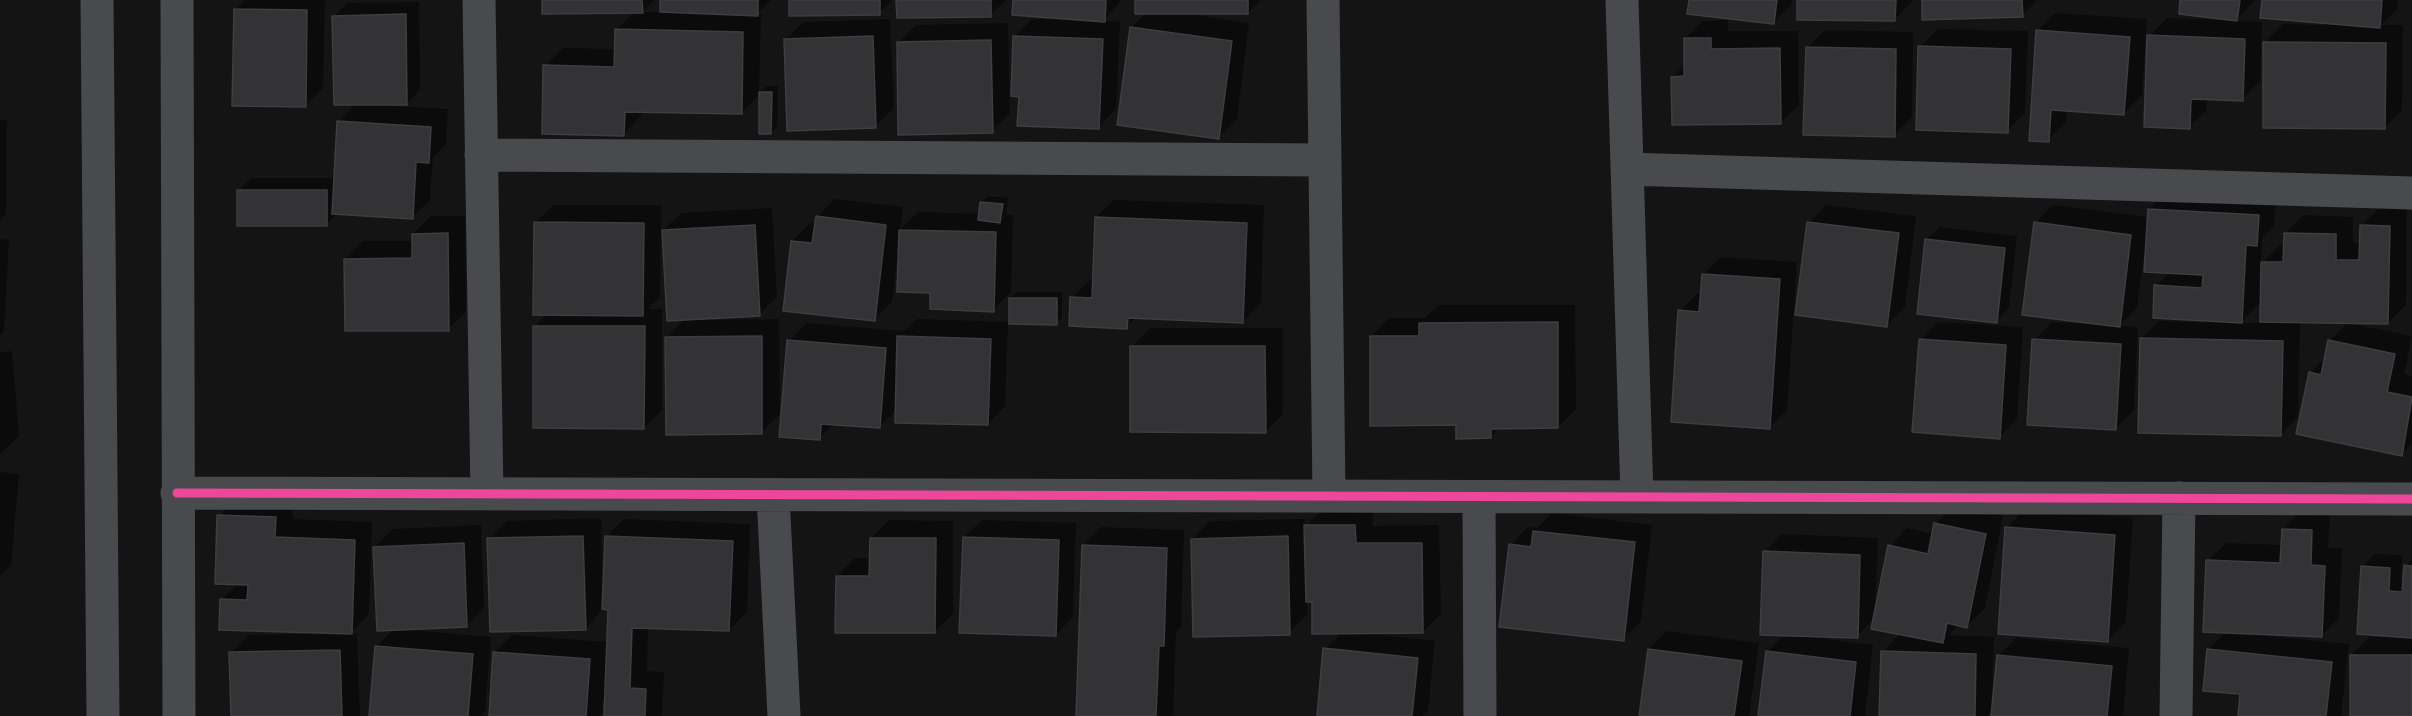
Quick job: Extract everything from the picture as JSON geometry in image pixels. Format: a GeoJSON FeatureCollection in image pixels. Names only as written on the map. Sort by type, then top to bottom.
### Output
{"type":"FeatureCollection","features":[{"type":"Feature","properties":{"kind":"street"},"geometry":{"type":"LineString","coordinates":[[97,0],[103,716]]}},
{"type":"Feature","properties":{"kind":"street"},"geometry":{"type":"LineString","coordinates":[[177,0],[179,716]]}},
{"type":"Feature","properties":{"kind":"street"},"geometry":{"type":"LineString","coordinates":[[479,0],[487,494]]}},
{"type":"Feature","properties":{"kind":"street"},"geometry":{"type":"LineString","coordinates":[[1323,0],[1329,496]]}},
{"type":"Feature","properties":{"kind":"street"},"geometry":{"type":"LineString","coordinates":[[1622,0],[1637,497]]}},
{"type":"Feature","properties":{"kind":"street"},"geometry":{"type":"LineString","coordinates":[[481,155],[1325,160]]}},
{"type":"Feature","properties":{"kind":"street"},"geometry":{"type":"LineString","coordinates":[[1627,169],[2412,193]]}},
{"type":"Feature","properties":{"kind":"street"},"geometry":{"type":"LineString","coordinates":[[177,493],[2412,499]]}},
{"type":"Feature","properties":{"kind":"street"},"geometry":{"type":"LineString","coordinates":[[773,495],[784,716]]}},
{"type":"Feature","properties":{"kind":"street"},"geometry":{"type":"LineString","coordinates":[[1479,497],[1480,716]]}},
{"type":"Feature","properties":{"kind":"street"},"geometry":{"type":"LineString","coordinates":[[2176,716],[2180,498]]}},
{"type":"Feature","properties":{"kind":"building"},"geometry":{"type":"Polygon","coordinates":[[[542,0],[642,0],[643,13],[542,14],[542,0]]]}},
{"type":"Feature","properties":{"kind":"building"},"geometry":{"type":"Polygon","coordinates":[[[660,0],[758,0],[758,16],[660,12],[660,0]]]}},
{"type":"Feature","properties":{"kind":"building"},"geometry":{"type":"Polygon","coordinates":[[[789,0],[880,0],[880,15],[789,16],[789,0]]]}},
{"type":"Feature","properties":{"kind":"building"},"geometry":{"type":"Polygon","coordinates":[[[896,0],[991,0],[991,17],[897,18],[896,0]]]}},
{"type":"Feature","properties":{"kind":"building"},"geometry":{"type":"Polygon","coordinates":[[[1013,0],[1106,0],[1105,22],[1012,15],[1013,0]]]}},
{"type":"Feature","properties":{"kind":"building"},"geometry":{"type":"Polygon","coordinates":[[[1135,0],[1248,0],[1248,14],[1135,14],[1135,0]]]}},
{"type":"Feature","properties":{"kind":"building"},"geometry":{"type":"Polygon","coordinates":[[[1689,0],[1777,0],[1774,24],[1687,14],[1689,0]]]}},
{"type":"Feature","properties":{"kind":"building"},"geometry":{"type":"Polygon","coordinates":[[[1797,0],[1896,0],[1895,21],[1797,20],[1797,0]]]}},
{"type":"Feature","properties":{"kind":"building"},"geometry":{"type":"Polygon","coordinates":[[[1922,0],[2022,0],[2023,17],[1922,20],[1922,0]]]}},
{"type":"Feature","properties":{"kind":"building"},"geometry":{"type":"Polygon","coordinates":[[[2180,0],[2240,0],[2237,21],[2179,14],[2180,0]]]}},
{"type":"Feature","properties":{"kind":"building"},"geometry":{"type":"Polygon","coordinates":[[[2262,0],[2382,0],[2380,28],[2260,18],[2262,0]]]}},
{"type":"Feature","properties":{"kind":"building"},"geometry":{"type":"Polygon","coordinates":[[[234,9],[307,10],[306,107],[232,106],[234,9]]]}},
{"type":"Feature","properties":{"kind":"building"},"geometry":{"type":"Polygon","coordinates":[[[406,14],[407,105],[334,105],[332,16],[406,14]]]}},
{"type":"Feature","properties":{"kind":"building"},"geometry":{"type":"Polygon","coordinates":[[[1130,27],[1232,41],[1219,139],[1117,125],[1130,27]]]}},
{"type":"Feature","properties":{"kind":"building"},"geometry":{"type":"Polygon","coordinates":[[[615,29],[743,32],[742,114],[625,112],[624,136],[542,134],[543,65],[614,67],[615,29]]]}},
{"type":"Feature","properties":{"kind":"building"},"geometry":{"type":"Polygon","coordinates":[[[2036,30],[2130,37],[2124,115],[2051,110],[2049,142],[2029,141],[2036,30]]]}},
{"type":"Feature","properties":{"kind":"building"},"geometry":{"type":"Polygon","coordinates":[[[2147,35],[2245,39],[2243,101],[2191,99],[2190,129],[2144,127],[2147,35]]]}},
{"type":"Feature","properties":{"kind":"building"},"geometry":{"type":"Polygon","coordinates":[[[873,36],[876,128],[787,131],[784,39],[873,36]]]}},
{"type":"Feature","properties":{"kind":"building"},"geometry":{"type":"Polygon","coordinates":[[[1013,36],[1103,39],[1099,129],[1017,126],[1019,97],[1011,96],[1013,36]]]}},
{"type":"Feature","properties":{"kind":"building"},"geometry":{"type":"Polygon","coordinates":[[[1684,38],[1711,38],[1711,49],[1780,48],[1781,124],[1672,125],[1671,77],[1684,76],[1684,38]]]}},
{"type":"Feature","properties":{"kind":"building"},"geometry":{"type":"Polygon","coordinates":[[[991,40],[993,133],[898,135],[897,42],[991,40]]]}},
{"type":"Feature","properties":{"kind":"building"},"geometry":{"type":"Polygon","coordinates":[[[2263,42],[2386,43],[2385,129],[2263,128],[2263,42]]]}},
{"type":"Feature","properties":{"kind":"building"},"geometry":{"type":"Polygon","coordinates":[[[1918,46],[2011,49],[2008,133],[1916,130],[1918,46]]]}},
{"type":"Feature","properties":{"kind":"building"},"geometry":{"type":"Polygon","coordinates":[[[1806,47],[1896,49],[1895,137],[1803,135],[1806,47]]]}},
{"type":"Feature","properties":{"kind":"building"},"geometry":{"type":"Polygon","coordinates":[[[759,92],[772,92],[771,134],[759,134],[759,92]]]}},
{"type":"Feature","properties":{"kind":"building"},"geometry":{"type":"Polygon","coordinates":[[[337,121],[431,127],[429,163],[416,162],[413,219],[332,214],[337,121]]]}},
{"type":"Feature","properties":{"kind":"building"},"geometry":{"type":"Polygon","coordinates":[[[237,190],[327,190],[327,226],[237,226],[237,190]]]}},
{"type":"Feature","properties":{"kind":"building"},"geometry":{"type":"Polygon","coordinates":[[[980,202],[1003,204],[1000,223],[978,220],[980,202]]]}},
{"type":"Feature","properties":{"kind":"building"},"geometry":{"type":"Polygon","coordinates":[[[2148,209],[2259,215],[2257,246],[2246,245],[2242,323],[2153,318],[2154,285],[2202,288],[2203,275],[2144,272],[2148,209]]]}},
{"type":"Feature","properties":{"kind":"building"},"geometry":{"type":"Polygon","coordinates":[[[816,216],[886,225],[875,321],[783,311],[791,241],[812,243],[816,216]]]}},
{"type":"Feature","properties":{"kind":"building"},"geometry":{"type":"Polygon","coordinates":[[[1095,217],[1247,223],[1243,323],[1128,318],[1127,329],[1069,326],[1070,297],[1092,298],[1095,217]]]}},
{"type":"Feature","properties":{"kind":"building"},"geometry":{"type":"Polygon","coordinates":[[[534,222],[644,223],[643,316],[533,315],[534,222]]]}},
{"type":"Feature","properties":{"kind":"building"},"geometry":{"type":"Polygon","coordinates":[[[1807,222],[1899,233],[1887,327],[1795,315],[1807,222]]]}},
{"type":"Feature","properties":{"kind":"building"},"geometry":{"type":"Polygon","coordinates":[[[2034,222],[2131,235],[2120,327],[2022,315],[2034,222]]]}},
{"type":"Feature","properties":{"kind":"building"},"geometry":{"type":"Polygon","coordinates":[[[755,225],[760,316],[667,321],[662,230],[755,225]]]}},
{"type":"Feature","properties":{"kind":"building"},"geometry":{"type":"Polygon","coordinates":[[[2360,225],[2390,226],[2388,324],[2260,322],[2261,262],[2283,262],[2284,233],[2336,234],[2336,260],[2359,260],[2360,225]]]}},
{"type":"Feature","properties":{"kind":"building"},"geometry":{"type":"Polygon","coordinates":[[[899,230],[996,232],[994,312],[930,309],[930,293],[897,292],[899,230]]]}},
{"type":"Feature","properties":{"kind":"building"},"geometry":{"type":"Polygon","coordinates":[[[448,233],[449,331],[345,331],[344,259],[412,258],[412,234],[448,233]]]}},
{"type":"Feature","properties":{"kind":"building"},"geometry":{"type":"Polygon","coordinates":[[[1925,239],[2005,248],[1997,323],[1917,314],[1925,239]]]}},
{"type":"Feature","properties":{"kind":"building"},"geometry":{"type":"Polygon","coordinates":[[[1702,274],[1780,279],[1770,429],[1671,422],[1678,310],[1699,312],[1702,274]]]}},
{"type":"Feature","properties":{"kind":"building"},"geometry":{"type":"Polygon","coordinates":[[[1009,298],[1057,298],[1057,325],[1009,324],[1009,298]]]}},
{"type":"Feature","properties":{"kind":"building"},"geometry":{"type":"Polygon","coordinates":[[[1558,322],[1558,428],[1491,429],[1491,438],[1456,439],[1456,425],[1370,426],[1370,336],[1419,336],[1419,323],[1558,322]]]}},
{"type":"Feature","properties":{"kind":"building"},"geometry":{"type":"Polygon","coordinates":[[[533,326],[645,326],[644,429],[533,428],[533,326]]]}},
{"type":"Feature","properties":{"kind":"building"},"geometry":{"type":"Polygon","coordinates":[[[762,336],[762,434],[666,435],[665,337],[762,336]]]}},
{"type":"Feature","properties":{"kind":"building"},"geometry":{"type":"Polygon","coordinates":[[[897,336],[991,339],[988,425],[895,423],[897,336]]]}},
{"type":"Feature","properties":{"kind":"building"},"geometry":{"type":"Polygon","coordinates":[[[2140,338],[2283,341],[2281,436],[2138,433],[2140,338]]]}},
{"type":"Feature","properties":{"kind":"building"},"geometry":{"type":"Polygon","coordinates":[[[1919,339],[2006,345],[2000,439],[1912,432],[1919,339]]]}},
{"type":"Feature","properties":{"kind":"building"},"geometry":{"type":"Polygon","coordinates":[[[2032,339],[2121,344],[2116,430],[2027,425],[2032,339]]]}},
{"type":"Feature","properties":{"kind":"building"},"geometry":{"type":"Polygon","coordinates":[[[787,340],[886,348],[880,428],[821,424],[820,440],[779,437],[787,340]]]}},
{"type":"Feature","properties":{"kind":"building"},"geometry":{"type":"Polygon","coordinates":[[[2328,340],[2395,354],[2387,392],[2412,397],[2402,456],[2296,434],[2309,372],[2321,375],[2328,340]]]}},
{"type":"Feature","properties":{"kind":"building"},"geometry":{"type":"Polygon","coordinates":[[[1130,346],[1265,346],[1266,433],[1130,432],[1130,346]]]}},
{"type":"Feature","properties":{"kind":"building"},"geometry":{"type":"Polygon","coordinates":[[[217,515],[276,517],[275,537],[355,540],[352,634],[219,630],[220,599],[247,600],[248,585],[215,584],[217,515]]]}},
{"type":"Feature","properties":{"kind":"building"},"geometry":{"type":"Polygon","coordinates":[[[1934,523],[1986,534],[1967,628],[1947,623],[1943,643],[1871,629],[1888,545],[1928,554],[1934,523]]]}},
{"type":"Feature","properties":{"kind":"building"},"geometry":{"type":"Polygon","coordinates":[[[1304,525],[1355,525],[1356,543],[1422,543],[1423,633],[1312,634],[1312,602],[1306,602],[1304,525]]]}},
{"type":"Feature","properties":{"kind":"building"},"geometry":{"type":"Polygon","coordinates":[[[2005,527],[2115,535],[2108,642],[1998,634],[2005,527]]]}},
{"type":"Feature","properties":{"kind":"building"},"geometry":{"type":"Polygon","coordinates":[[[2282,529],[2312,530],[2311,565],[2325,566],[2322,637],[2203,632],[2206,560],[2280,563],[2282,529]]]}},
{"type":"Feature","properties":{"kind":"building"},"geometry":{"type":"Polygon","coordinates":[[[1533,531],[1635,542],[1624,641],[1499,627],[1509,544],[1531,547],[1533,531]]]}},
{"type":"Feature","properties":{"kind":"building"},"geometry":{"type":"Polygon","coordinates":[[[583,536],[586,630],[490,632],[487,538],[583,536]]]}},
{"type":"Feature","properties":{"kind":"building"},"geometry":{"type":"Polygon","coordinates":[[[605,536],[733,541],[729,631],[632,628],[630,688],[646,689],[645,716],[604,716],[608,610],[602,609],[605,536]]]}},
{"type":"Feature","properties":{"kind":"building"},"geometry":{"type":"Polygon","coordinates":[[[1288,536],[1290,635],[1193,637],[1191,539],[1288,536]]]}},
{"type":"Feature","properties":{"kind":"building"},"geometry":{"type":"Polygon","coordinates":[[[963,537],[1059,540],[1056,636],[959,633],[963,537]]]}},
{"type":"Feature","properties":{"kind":"building"},"geometry":{"type":"Polygon","coordinates":[[[870,538],[936,538],[935,633],[835,633],[836,576],[869,576],[870,538]]]}},
{"type":"Feature","properties":{"kind":"building"},"geometry":{"type":"Polygon","coordinates":[[[464,543],[467,627],[377,631],[373,547],[464,543]]]}},
{"type":"Feature","properties":{"kind":"building"},"geometry":{"type":"Polygon","coordinates":[[[1082,545],[1167,548],[1164,646],[1159,646],[1156,716],[1076,716],[1082,545]]]}},
{"type":"Feature","properties":{"kind":"building"},"geometry":{"type":"Polygon","coordinates":[[[1763,551],[1860,555],[1858,638],[1760,635],[1763,551]]]}},
{"type":"Feature","properties":{"kind":"building"},"geometry":{"type":"Polygon","coordinates":[[[2404,565],[2412,566],[2412,638],[2357,634],[2361,566],[2390,568],[2389,591],[2402,592],[2404,565]]]}},
{"type":"Feature","properties":{"kind":"building"},"geometry":{"type":"Polygon","coordinates":[[[375,646],[473,654],[468,716],[369,716],[375,646]]]}},
{"type":"Feature","properties":{"kind":"building"},"geometry":{"type":"Polygon","coordinates":[[[1323,648],[1418,658],[1412,716],[1317,716],[1323,648]]]}},
{"type":"Feature","properties":{"kind":"building"},"geometry":{"type":"Polygon","coordinates":[[[1648,649],[1742,661],[1734,716],[1639,716],[1648,649]]]}},
{"type":"Feature","properties":{"kind":"building"},"geometry":{"type":"Polygon","coordinates":[[[2207,649],[2332,662],[2326,716],[2238,716],[2240,694],[2203,691],[2207,649]]]}},
{"type":"Feature","properties":{"kind":"building"},"geometry":{"type":"Polygon","coordinates":[[[340,650],[342,716],[231,716],[229,652],[340,650]]]}},
{"type":"Feature","properties":{"kind":"building"},"geometry":{"type":"Polygon","coordinates":[[[1766,651],[1856,662],[1850,716],[1758,716],[1766,651]]]}},
{"type":"Feature","properties":{"kind":"building"},"geometry":{"type":"Polygon","coordinates":[[[1881,651],[1976,654],[1975,716],[1879,716],[1881,651]]]}},
{"type":"Feature","properties":{"kind":"building"},"geometry":{"type":"Polygon","coordinates":[[[493,652],[590,659],[586,716],[489,716],[493,652]]]}},
{"type":"Feature","properties":{"kind":"building"},"geometry":{"type":"Polygon","coordinates":[[[1997,655],[2112,666],[2107,716],[1991,716],[1997,655]]]}},
{"type":"Feature","properties":{"kind":"building"},"geometry":{"type":"Polygon","coordinates":[[[2350,655],[2412,655],[2412,716],[2350,716],[2350,655]]]}},
{"type":"Feature","properties":{"kind":"cycle path"},"geometry":{"type":"LineString","coordinates":[[177,493],[2412,499]]}}]}
